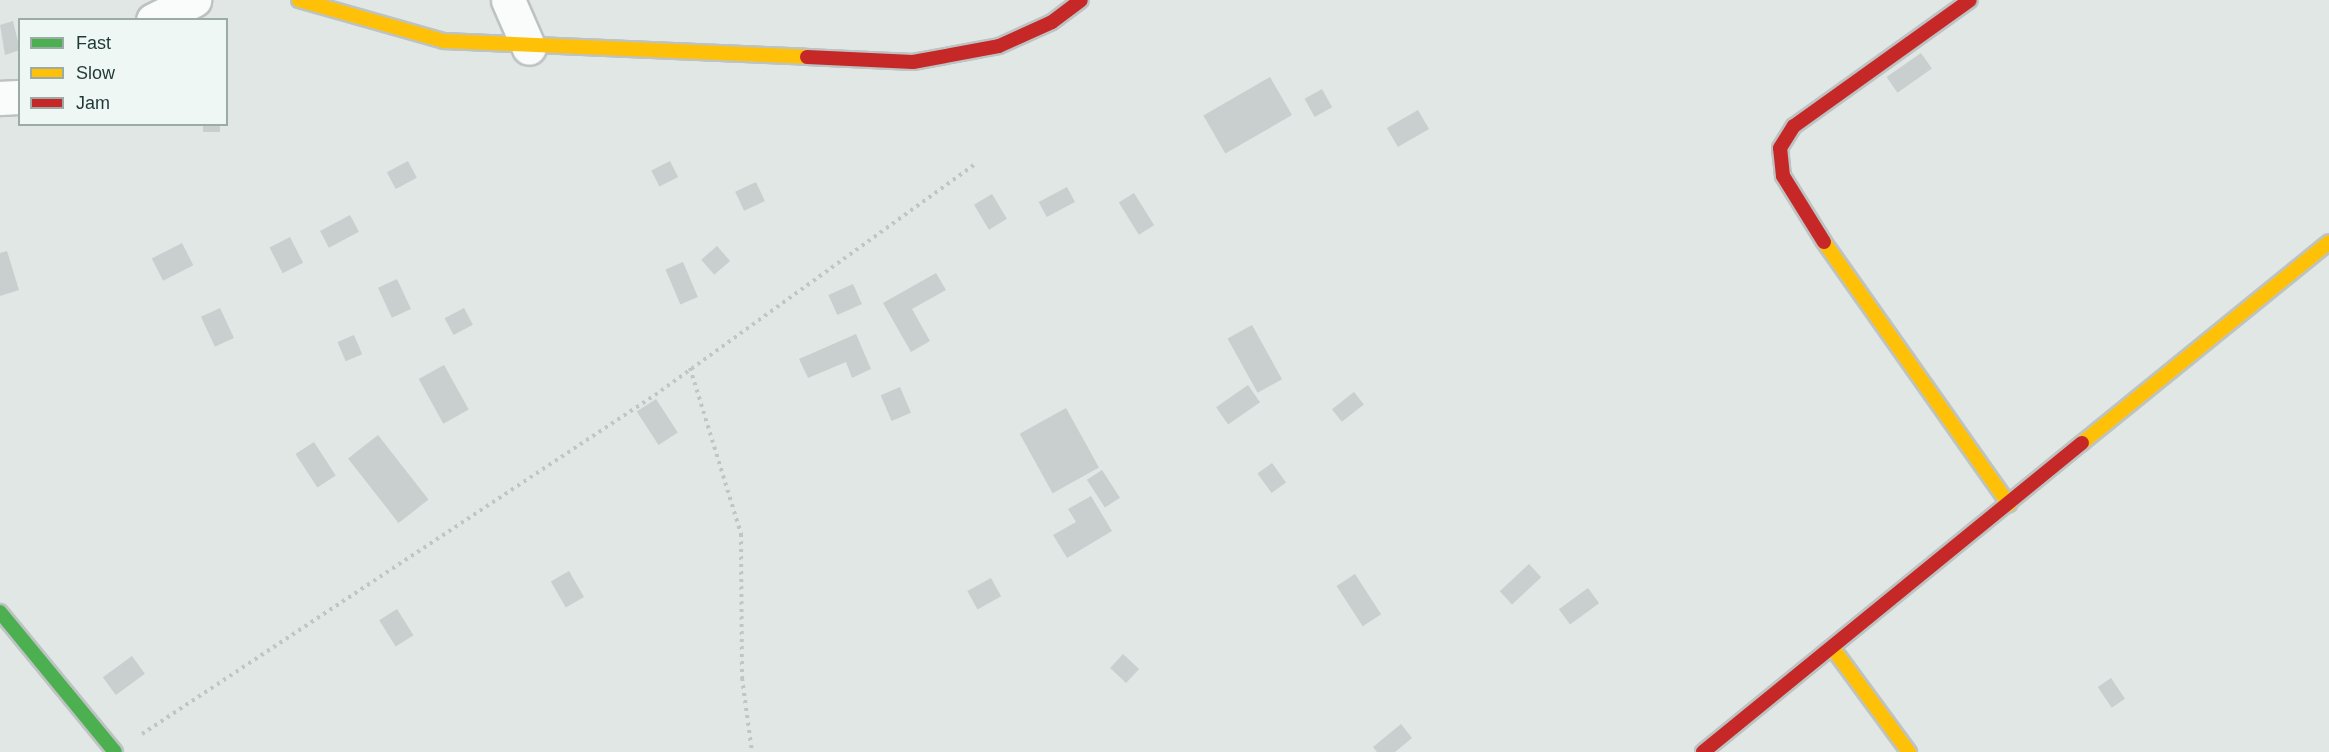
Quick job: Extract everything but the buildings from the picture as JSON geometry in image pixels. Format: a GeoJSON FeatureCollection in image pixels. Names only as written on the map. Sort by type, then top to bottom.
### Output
{"type":"FeatureCollection","features":[{"type":"Feature","properties":{"kind":"street"},"geometry":{"type":"LineString","coordinates":[[157,18],[194,0]]}},
{"type":"Feature","properties":{"kind":"street"},"geometry":{"type":"LineString","coordinates":[[299,0],[444,41],[529,48],[913,62],[999,46],[1052,22],[1081,0]]}},
{"type":"Feature","properties":{"kind":"street"},"geometry":{"type":"LineString","coordinates":[[508,0],[529,48]]}},
{"type":"Feature","properties":{"kind":"street"},"geometry":{"type":"LineString","coordinates":[[1970,0],[1794,126],[1780,148],[1783,176],[1852,286],[2009,504]]}},
{"type":"Feature","properties":{"kind":"street"},"geometry":{"type":"LineString","coordinates":[[0,98],[18,97]]}},
{"type":"Feature","properties":{"kind":"street"},"geometry":{"type":"LineString","coordinates":[[1703,752],[1834,650],[2329,242]]}},
{"type":"Feature","properties":{"kind":"street"},"geometry":{"type":"LineString","coordinates":[[0,612],[115,752]]}},
{"type":"Feature","properties":{"kind":"street"},"geometry":{"type":"LineString","coordinates":[[1834,650],[1909,752]]}},
{"type":"Feature","properties":{"kind":"path"},"geometry":{"type":"LineString","coordinates":[[135,739],[690,368],[975,164]]}},
{"type":"Feature","properties":{"kind":"path"},"geometry":{"type":"LineString","coordinates":[[690,368],[741,534],[742,678],[752,752]]}},
{"type":"Feature","properties":{"kind":"traffic: fast"},"geometry":{"type":"LineString","coordinates":[[0,612],[115,752]]}},
{"type":"Feature","properties":{"kind":"traffic: slow"},"geometry":{"type":"LineString","coordinates":[[299,0],[444,41],[807,57]]}},
{"type":"Feature","properties":{"kind":"traffic: slow"},"geometry":{"type":"LineString","coordinates":[[1824,242],[2009,504]]}},
{"type":"Feature","properties":{"kind":"traffic: slow"},"geometry":{"type":"LineString","coordinates":[[2082,443],[2329,242]]}},
{"type":"Feature","properties":{"kind":"traffic: slow"},"geometry":{"type":"LineString","coordinates":[[1834,650],[1909,752]]}},
{"type":"Feature","properties":{"kind":"traffic: jam"},"geometry":{"type":"LineString","coordinates":[[807,57],[913,62],[999,46],[1052,22],[1081,0]]}},
{"type":"Feature","properties":{"kind":"traffic: jam"},"geometry":{"type":"LineString","coordinates":[[1824,242],[1783,176],[1780,148],[1794,126],[1970,0]]}},
{"type":"Feature","properties":{"kind":"traffic: jam"},"geometry":{"type":"LineString","coordinates":[[1703,752],[2082,443]]}}]}
